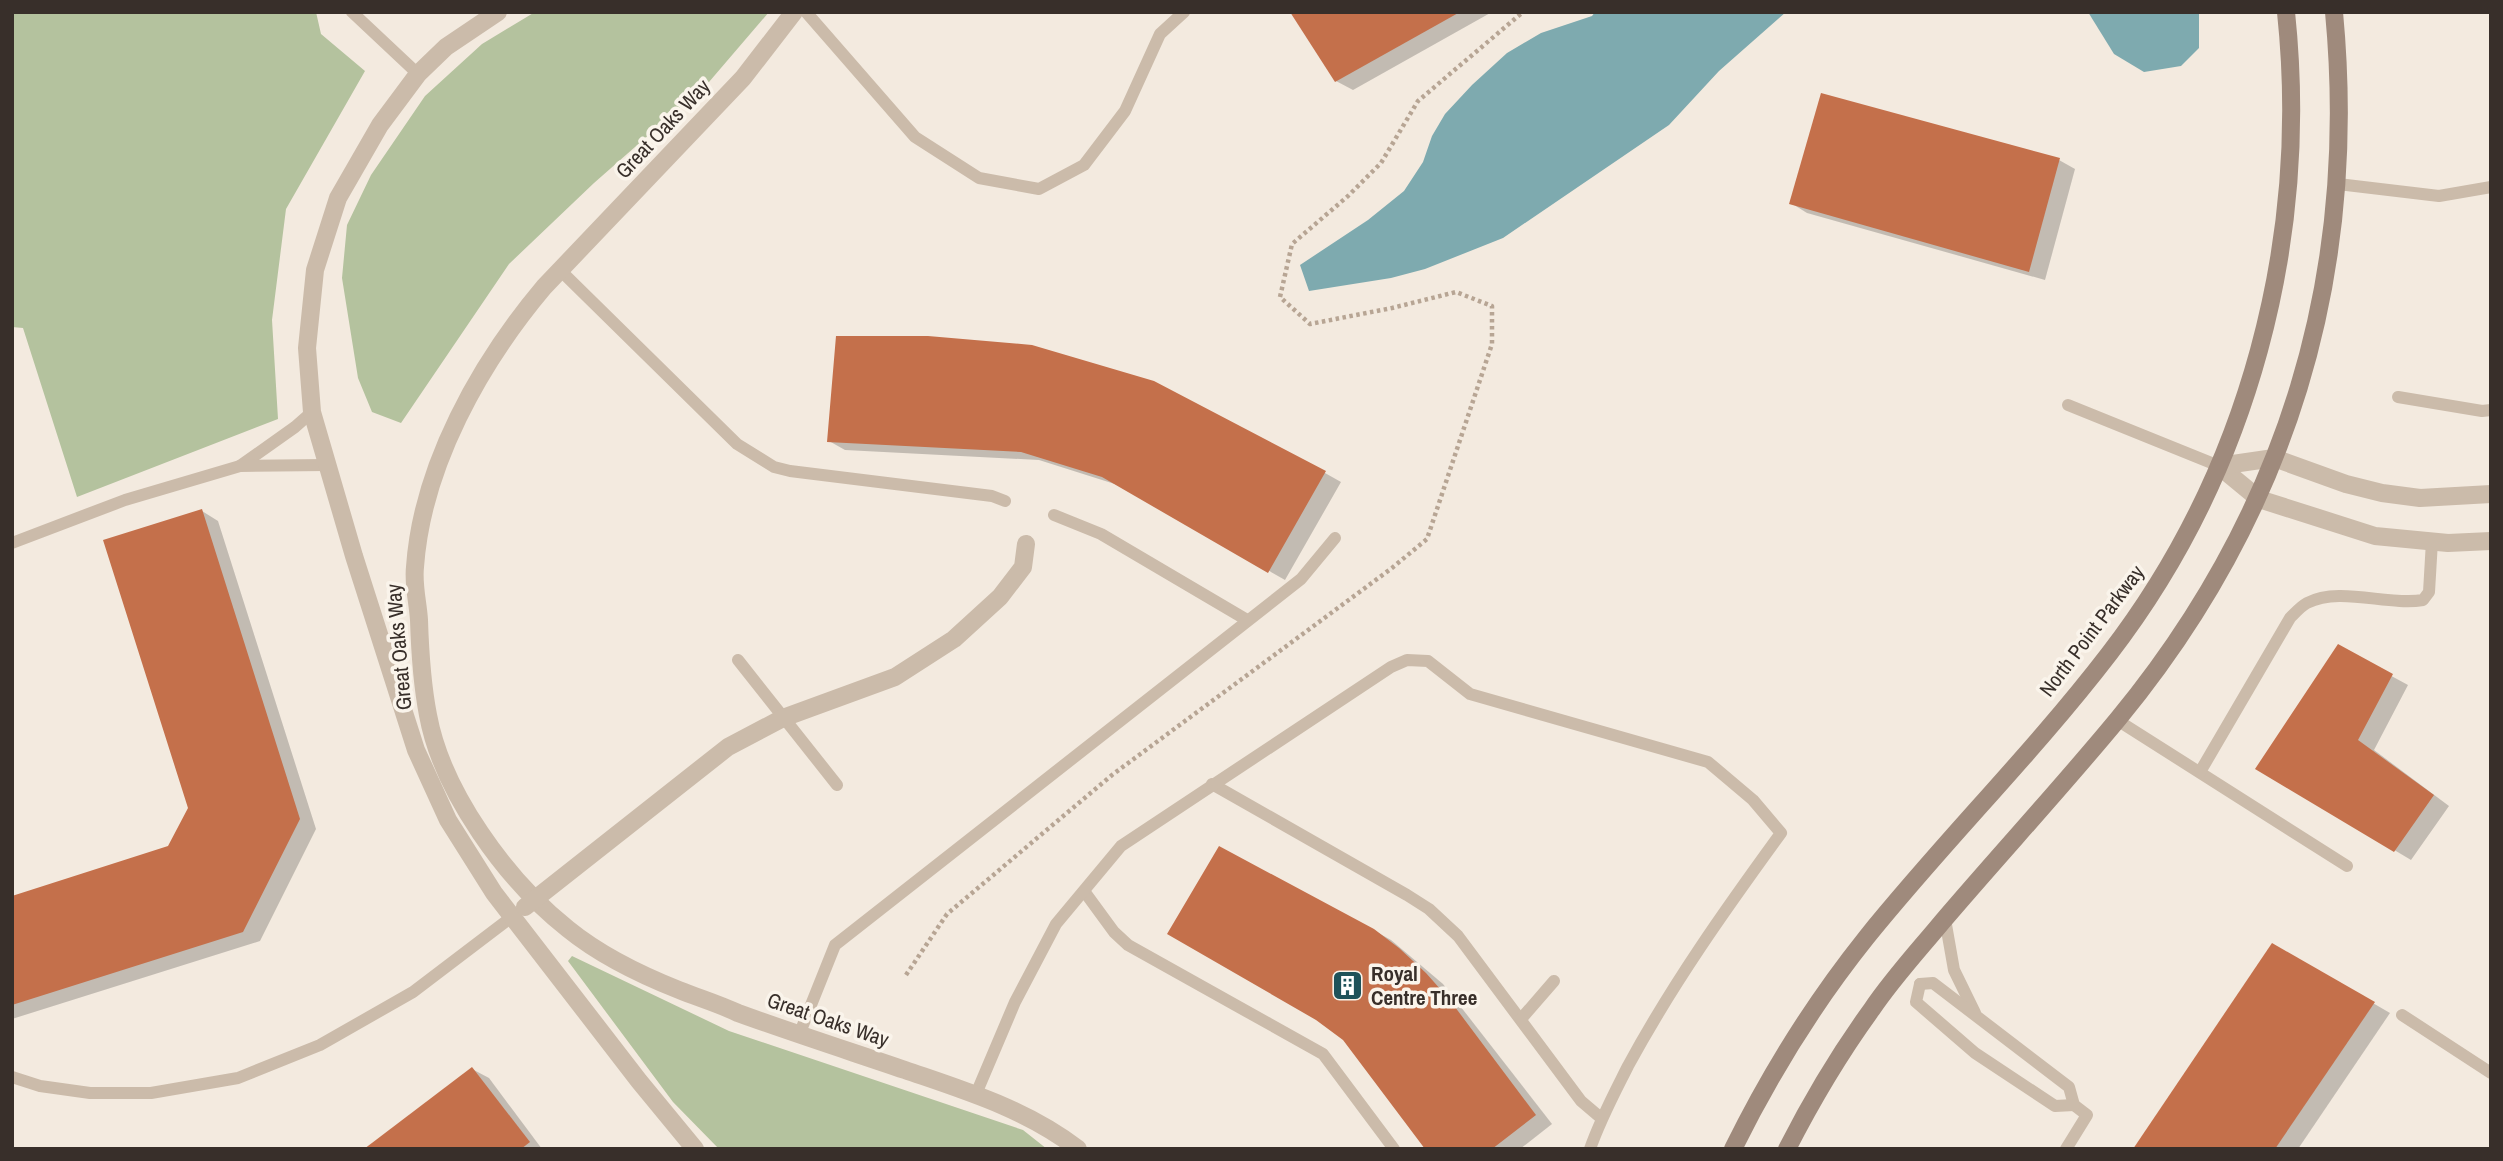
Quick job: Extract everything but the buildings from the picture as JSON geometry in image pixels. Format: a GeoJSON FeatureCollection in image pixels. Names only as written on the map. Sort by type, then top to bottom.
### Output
{"type":"FeatureCollection","features":[{"type":"Feature","properties":{"kind":"street","name":"Great Oaks Way"},"geometry":{"type":"LineString","coordinates":[[498,12],[446,47],[418,74],[380,125],[338,198],[315,270],[307,348],[312,412],[326,465],[416,750],[448,820],[494,893],[623,1061],[695,1149]]}},
{"type":"Feature","properties":{"kind":"street","name":"Great Oaks Way"},"geometry":{"type":"LineString","coordinates":[[794,12],[743,78],[522,313],[503,339],[451,433],[425,510],[415,569],[423,686],[428,718],[439,751],[470,816],[509,872],[569,930],[621,963],[681,990],[799,1035],[976,1094],[1038,1122],[1078,1149]]}},
{"type":"Feature","properties":{"kind":"street","name":"North Point Parkway"},"geometry":{"type":"LineString","coordinates":[[1734,1149],[1753,1108],[1802,1025],[1865,939],[2108,655],[2131,623],[2196,517],[2219,466],[2260,349],[2280,257],[2288,194],[2292,102],[2286,12]]}},
{"type":"Feature","properties":{"kind":"street"},"geometry":{"type":"LineString","coordinates":[[1787,1149],[1809,1105],[1873,1007],[2155,672],[2204,599],[2259,499],[2302,379],[2326,275],[2338,184],[2340,83],[2334,12]]}},
{"type":"Feature","properties":{"kind":"street"},"geometry":{"type":"LineString","coordinates":[[2219,466],[2274,458],[2346,484],[2382,493],[2420,498],[2491,494]]}},
{"type":"Feature","properties":{"kind":"street"},"geometry":{"type":"LineString","coordinates":[[2219,466],[2259,499],[2375,536],[2432,541],[2491,541]]}},
{"type":"Feature","properties":{"kind":"street"},"geometry":{"type":"LineString","coordinates":[[513,916],[728,747],[783,718],[895,677],[954,639],[1000,597],[1015,578],[1023,567],[1026,544]]}},
{"type":"Feature","properties":{"kind":"lane"},"geometry":{"type":"LineString","coordinates":[[352,12],[418,74]]}},
{"type":"Feature","properties":{"kind":"lane"},"geometry":{"type":"LineString","coordinates":[[806,12],[915,137],[979,178],[1040,189],[1084,165],[1125,111],[1160,34],[1184,12]]}},
{"type":"Feature","properties":{"kind":"lane"},"geometry":{"type":"LineString","coordinates":[[2338,184],[2438,196],[2491,187]]}},
{"type":"Feature","properties":{"kind":"lane"},"geometry":{"type":"LineString","coordinates":[[561,270],[737,444],[774,467],[992,496],[1005,501]]}},
{"type":"Feature","properties":{"kind":"lane"},"geometry":{"type":"LineString","coordinates":[[2398,397],[2482,411],[2491,410]]}},
{"type":"Feature","properties":{"kind":"lane"},"geometry":{"type":"LineString","coordinates":[[2068,405],[2219,466]]}},
{"type":"Feature","properties":{"kind":"lane"},"geometry":{"type":"LineString","coordinates":[[240,467],[312,412]]}},
{"type":"Feature","properties":{"kind":"lane"},"geometry":{"type":"LineString","coordinates":[[12,542],[125,500],[240,467],[326,465]]}},
{"type":"Feature","properties":{"kind":"lane"},"geometry":{"type":"LineString","coordinates":[[1054,515],[1101,534],[1247,620]]}},
{"type":"Feature","properties":{"kind":"lane"},"geometry":{"type":"LineString","coordinates":[[799,1035],[835,945],[1301,579],[1335,538]]}},
{"type":"Feature","properties":{"kind":"lane"},"geometry":{"type":"LineString","coordinates":[[2200,772],[2290,618],[2305,603],[2326,596],[2410,603],[2423,600],[2429,592],[2432,541]]}},
{"type":"Feature","properties":{"kind":"lane"},"geometry":{"type":"LineString","coordinates":[[738,660],[837,785]]}},
{"type":"Feature","properties":{"kind":"lane"},"geometry":{"type":"LineString","coordinates":[[976,1094],[1015,1002],[1056,924],[1121,846],[1391,667],[1407,660],[1418,660],[1428,661],[1470,694],[1708,762],[1754,800],[1781,834],[1699,946],[1648,1028],[1601,1118],[1590,1149]]}},
{"type":"Feature","properties":{"kind":"lane"},"geometry":{"type":"LineString","coordinates":[[2117,720],[2347,866]]}},
{"type":"Feature","properties":{"kind":"lane"},"geometry":{"type":"LineString","coordinates":[[1212,785],[1429,909],[1458,936],[1581,1101],[1601,1118]]}},
{"type":"Feature","properties":{"kind":"lane"},"geometry":{"type":"LineString","coordinates":[[1084,891],[1114,932],[1128,945],[1323,1054],[1394,1149]]}},
{"type":"Feature","properties":{"kind":"lane"},"geometry":{"type":"LineString","coordinates":[[12,1076],[40,1086],[90,1093],[151,1093],[238,1078],[320,1045],[413,992],[513,916]]}},
{"type":"Feature","properties":{"kind":"lane"},"geometry":{"type":"LineString","coordinates":[[1945,919],[1954,970],[1976,1016]]}},
{"type":"Feature","properties":{"kind":"lane"},"geometry":{"type":"LineString","coordinates":[[1904,967],[1920,984]]}},
{"type":"Feature","properties":{"kind":"lane"},"geometry":{"type":"LineString","coordinates":[[1521,1018],[1555,981]]}},
{"type":"Feature","properties":{"kind":"lane"},"geometry":{"type":"LineString","coordinates":[[1920,984],[1933,982],[2069,1087],[2074,1105],[2087,1115],[2066,1149]]}},
{"type":"Feature","properties":{"kind":"lane"},"geometry":{"type":"LineString","coordinates":[[1920,984],[1916,1002],[1975,1054],[2055,1106],[2074,1105]]}},
{"type":"Feature","properties":{"kind":"lane"},"geometry":{"type":"LineString","coordinates":[[2402,1015],[2491,1073]]}},
{"type":"Feature","properties":{"kind":"path"},"geometry":{"type":"LineString","coordinates":[[906,975],[947,915],[1112,775],[1392,568],[1427,539],[1492,345],[1492,306],[1456,292],[1310,324],[1280,297],[1292,244],[1348,196],[1381,163],[1418,101],[1523,12]]}},
{"type":"Feature","properties":{"kind":"green space"},"geometry":{"type":"Polygon","coordinates":[[[12,12],[316,12],[321,34],[365,71],[286,209],[272,320],[278,419],[77,497],[23,328],[12,327],[12,12]]]}},
{"type":"Feature","properties":{"kind":"green space"},"geometry":{"type":"Polygon","coordinates":[[[535,12],[769,12],[709,82],[594,183],[509,264],[401,423],[372,412],[358,378],[342,278],[347,225],[371,175],[425,96],[482,44],[535,12]]]}},
{"type":"Feature","properties":{"kind":"green space"},"geometry":{"type":"Polygon","coordinates":[[[572,956],[729,1031],[1023,1130],[1047,1149],[719,1149],[673,1102],[568,961],[572,956]]]}},
{"type":"Feature","properties":{"kind":"water"},"geometry":{"type":"Polygon","coordinates":[[[1595,12],[1786,12],[1719,71],[1669,125],[1503,238],[1425,269],[1391,278],[1309,291],[1300,265],[1368,220],[1404,191],[1423,162],[1432,136],[1445,114],[1472,85],[1507,53],[1541,33],[1592,16],[1595,12]]]}},
{"type":"Feature","properties":{"kind":"water"},"geometry":{"type":"Polygon","coordinates":[[[2088,12],[2199,12],[2199,48],[2181,66],[2144,72],[2114,54],[2088,12]]]}},
{"type":"Feature","properties":{"kind":"place","name":"Royal Centre Three"},"geometry":{"type":"Point","coordinates":[1348,986]}}]}
